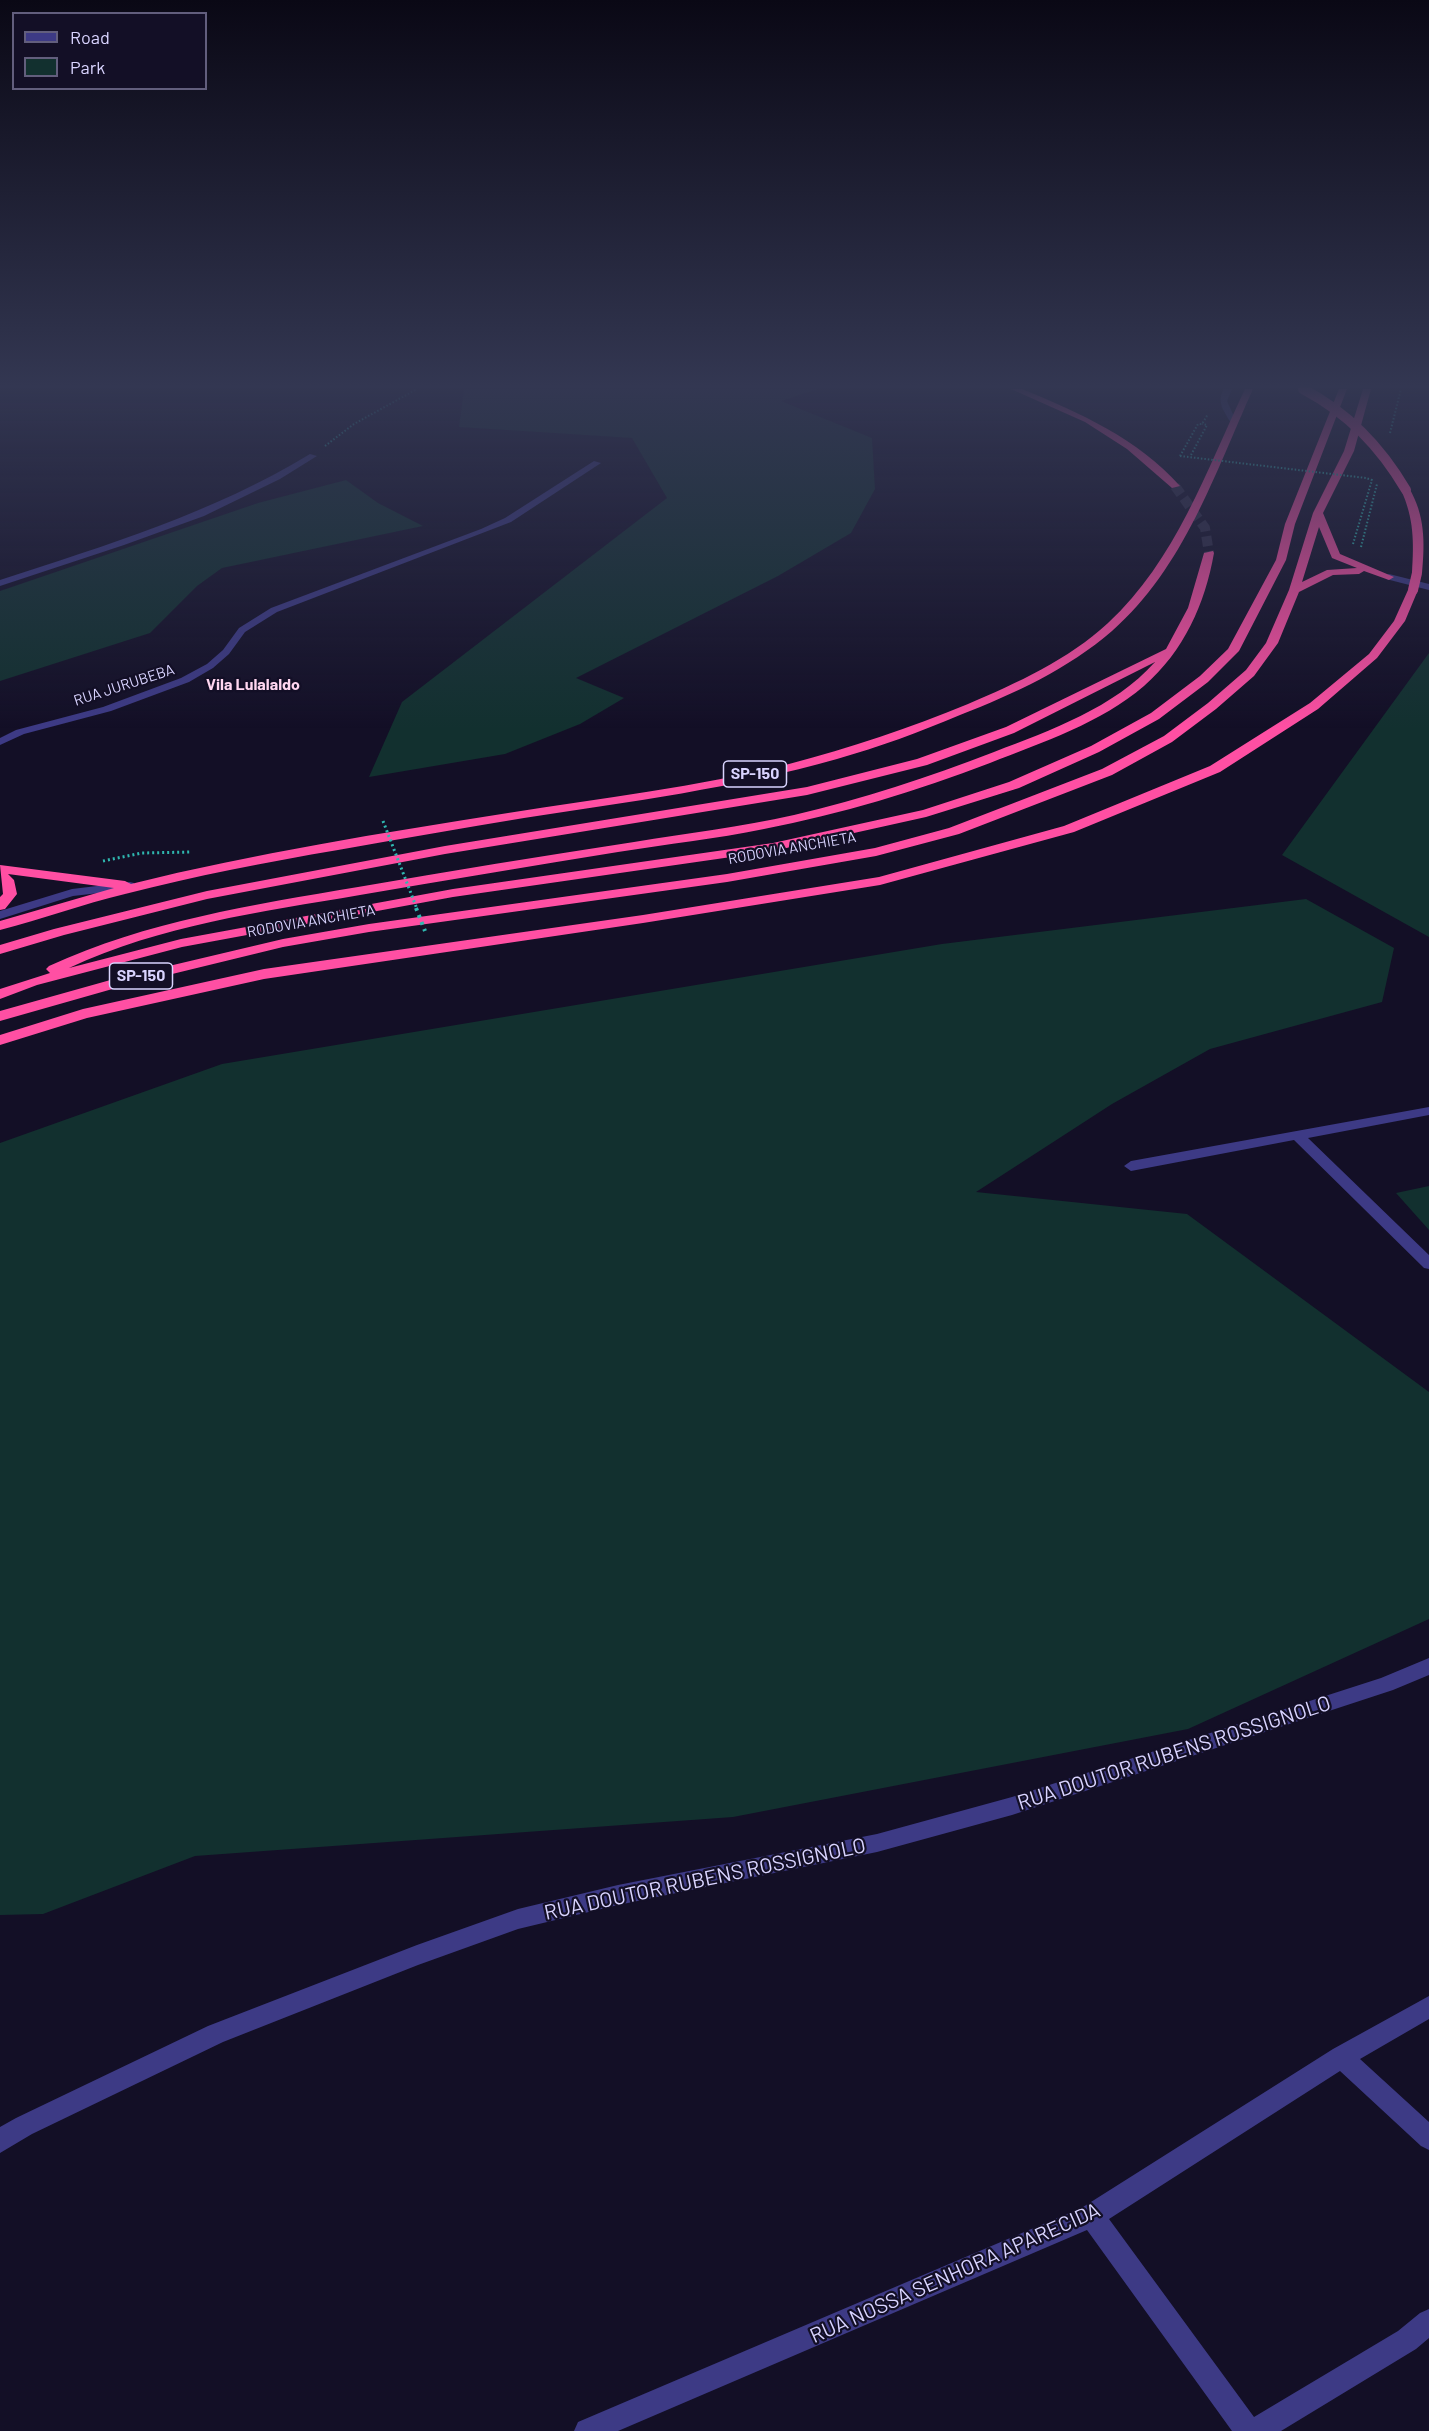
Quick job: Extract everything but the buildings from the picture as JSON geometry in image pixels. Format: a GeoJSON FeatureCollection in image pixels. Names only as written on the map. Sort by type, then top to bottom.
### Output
{"type":"FeatureCollection","features":[{"type":"Feature","properties":{"kind":"highway","name":"SP-150"},"geometry":{"type":"LineString","coordinates":[[0,926],[136,886],[262,860],[744,776],[832,756],[908,732],[981,703],[1044,674],[1086,647],[1127,611],[1161,571],[1196,502]]}},
{"type":"Feature","properties":{"kind":"highway","name":"RODOVIA ANCHIETA"},"geometry":{"type":"LineString","coordinates":[[0,994],[32,982],[181,944],[453,893],[718,856],[826,836],[926,813],[1014,786],[1075,758],[1155,716],[1204,679],[1233,651],[1281,560],[1290,524],[1298,502]]}},
{"type":"Feature","properties":{"kind":"highway","name":"RODOVIA ANCHIETA"},"geometry":{"type":"LineString","coordinates":[[0,1016],[130,979],[283,942],[727,878],[876,852],[954,831],[1107,772],[1168,739],[1212,706],[1250,673],[1272,643],[1294,590],[1323,502]]}},
{"type":"Feature","properties":{"kind":"highway"},"geometry":{"type":"LineString","coordinates":[[0,1040],[83,1014],[264,975],[643,919],[880,880],[1069,829],[1215,769],[1314,706],[1373,656],[1399,621],[1413,590],[1420,545],[1418,514],[1412,502]]}},
{"type":"Feature","properties":{"kind":"highway"},"geometry":{"type":"LineString","coordinates":[[1318,513],[1336,556],[1389,577]]}},
{"type":"Feature","properties":{"kind":"highway"},"geometry":{"type":"LineString","coordinates":[[32,982],[93,950],[176,926],[395,884],[766,825],[926,782],[1003,753],[1074,722],[1110,704],[1138,685],[1172,650],[1197,605],[1205,580],[1209,553]]}},
{"type":"Feature","properties":{"kind":"highway"},"geometry":{"type":"LineString","coordinates":[[1294,590],[1324,574],[1342,570],[1362,571],[1389,577]]}},
{"type":"Feature","properties":{"kind":"highway"},"geometry":{"type":"LineString","coordinates":[[0,950],[59,932],[207,895],[444,850],[807,792],[922,762],[1010,730],[1134,666],[1172,650]]}},
{"type":"Feature","properties":{"kind":"highway"},"geometry":{"type":"LineString","coordinates":[[0,869],[93,883],[136,886]]}},
{"type":"Feature","properties":{"kind":"highway"},"geometry":{"type":"LineString","coordinates":[[0,906],[10,894],[3,882]]}},
{"type":"Feature","properties":{"kind":"street"},"geometry":{"type":"LineString","coordinates":[[0,582],[196,516],[226,502]]}},
{"type":"Feature","properties":{"kind":"street","name":"RUA JURUBEBA"},"geometry":{"type":"LineString","coordinates":[[0,742],[20,732],[107,709],[185,680],[210,666],[226,652],[242,630],[274,610],[484,531],[508,520],[535,502]]}},
{"type":"Feature","properties":{"kind":"street"},"geometry":{"type":"LineString","coordinates":[[1389,577],[1429,587]]}},
{"type":"Feature","properties":{"kind":"street"},"geometry":{"type":"LineString","coordinates":[[0,915],[72,893],[136,886]]}},
{"type":"Feature","properties":{"kind":"street"},"geometry":{"type":"LineString","coordinates":[[1131,1166],[1429,1111]]}},
{"type":"Feature","properties":{"kind":"street"},"geometry":{"type":"LineString","coordinates":[[1296,1134],[1429,1264]]}},
{"type":"Feature","properties":{"kind":"street","name":"RUA DOUTOR RUBENS ROSSIGNOLO"},"geometry":{"type":"LineString","coordinates":[[0,2141],[24,2126],[216,2034],[417,1954],[518,1919],[618,1895],[877,1843],[1012,1806],[1386,1684],[1429,1666]]}},
{"type":"Feature","properties":{"kind":"street","name":"RUA NOSSA SENHORA APARECIDA"},"geometry":{"type":"LineString","coordinates":[[587,2431],[1092,2216],[1341,2057],[1429,2007]]}},
{"type":"Feature","properties":{"kind":"street"},"geometry":{"type":"LineString","coordinates":[[1341,2057],[1429,2138]]}},
{"type":"Feature","properties":{"kind":"street"},"geometry":{"type":"LineString","coordinates":[[1092,2216],[1248,2431]]}},
{"type":"Feature","properties":{"kind":"street"},"geometry":{"type":"LineString","coordinates":[[1256,2431],[1407,2340],[1429,2322]]}},
{"type":"Feature","properties":{"kind":"path"},"geometry":{"type":"LineString","coordinates":[[1359,525],[1366,502]]}},
{"type":"Feature","properties":{"kind":"path"},"geometry":{"type":"LineString","coordinates":[[383,821],[425,931]]}},
{"type":"Feature","properties":{"kind":"path"},"geometry":{"type":"LineString","coordinates":[[96,862],[142,853],[195,852]]}},
{"type":"Feature","properties":{"kind":"green space"},"geometry":{"type":"Polygon","coordinates":[[[377,502],[423,526],[222,568],[197,586],[150,633],[0,681],[0,591],[258,503],[377,502]]]}},
{"type":"Feature","properties":{"kind":"green space"},"geometry":{"type":"Polygon","coordinates":[[[661,502],[868,502],[851,533],[778,576],[576,678],[624,698],[580,724],[505,754],[369,777],[402,702],[661,502]]]}},
{"type":"Feature","properties":{"kind":"green space"},"geometry":{"type":"Polygon","coordinates":[[[1429,653],[1429,937],[1282,855],[1429,653]]]}},
{"type":"Feature","properties":{"kind":"green space"},"geometry":{"type":"Polygon","coordinates":[[[1306,899],[1394,948],[1382,1002],[1210,1049],[1112,1104],[976,1192],[1187,1214],[1429,1392],[1429,1619],[1188,1729],[733,1817],[195,1856],[43,1914],[0,1915],[0,1143],[222,1064],[942,944],[1306,899]]]}},
{"type":"Feature","properties":{"kind":"green space"},"geometry":{"type":"Polygon","coordinates":[[[1429,1186],[1429,1230],[1396,1193],[1429,1186]]]}},
{"type":"Feature","properties":{"kind":"tunnel"},"geometry":{"type":"LineString","coordinates":[[1187,502],[1205,528],[1209,553]]}},
{"type":"Feature","properties":{"kind":"district","name":"Vila Lulalaldo"},"geometry":{"type":"Point","coordinates":[253,685]}}]}
